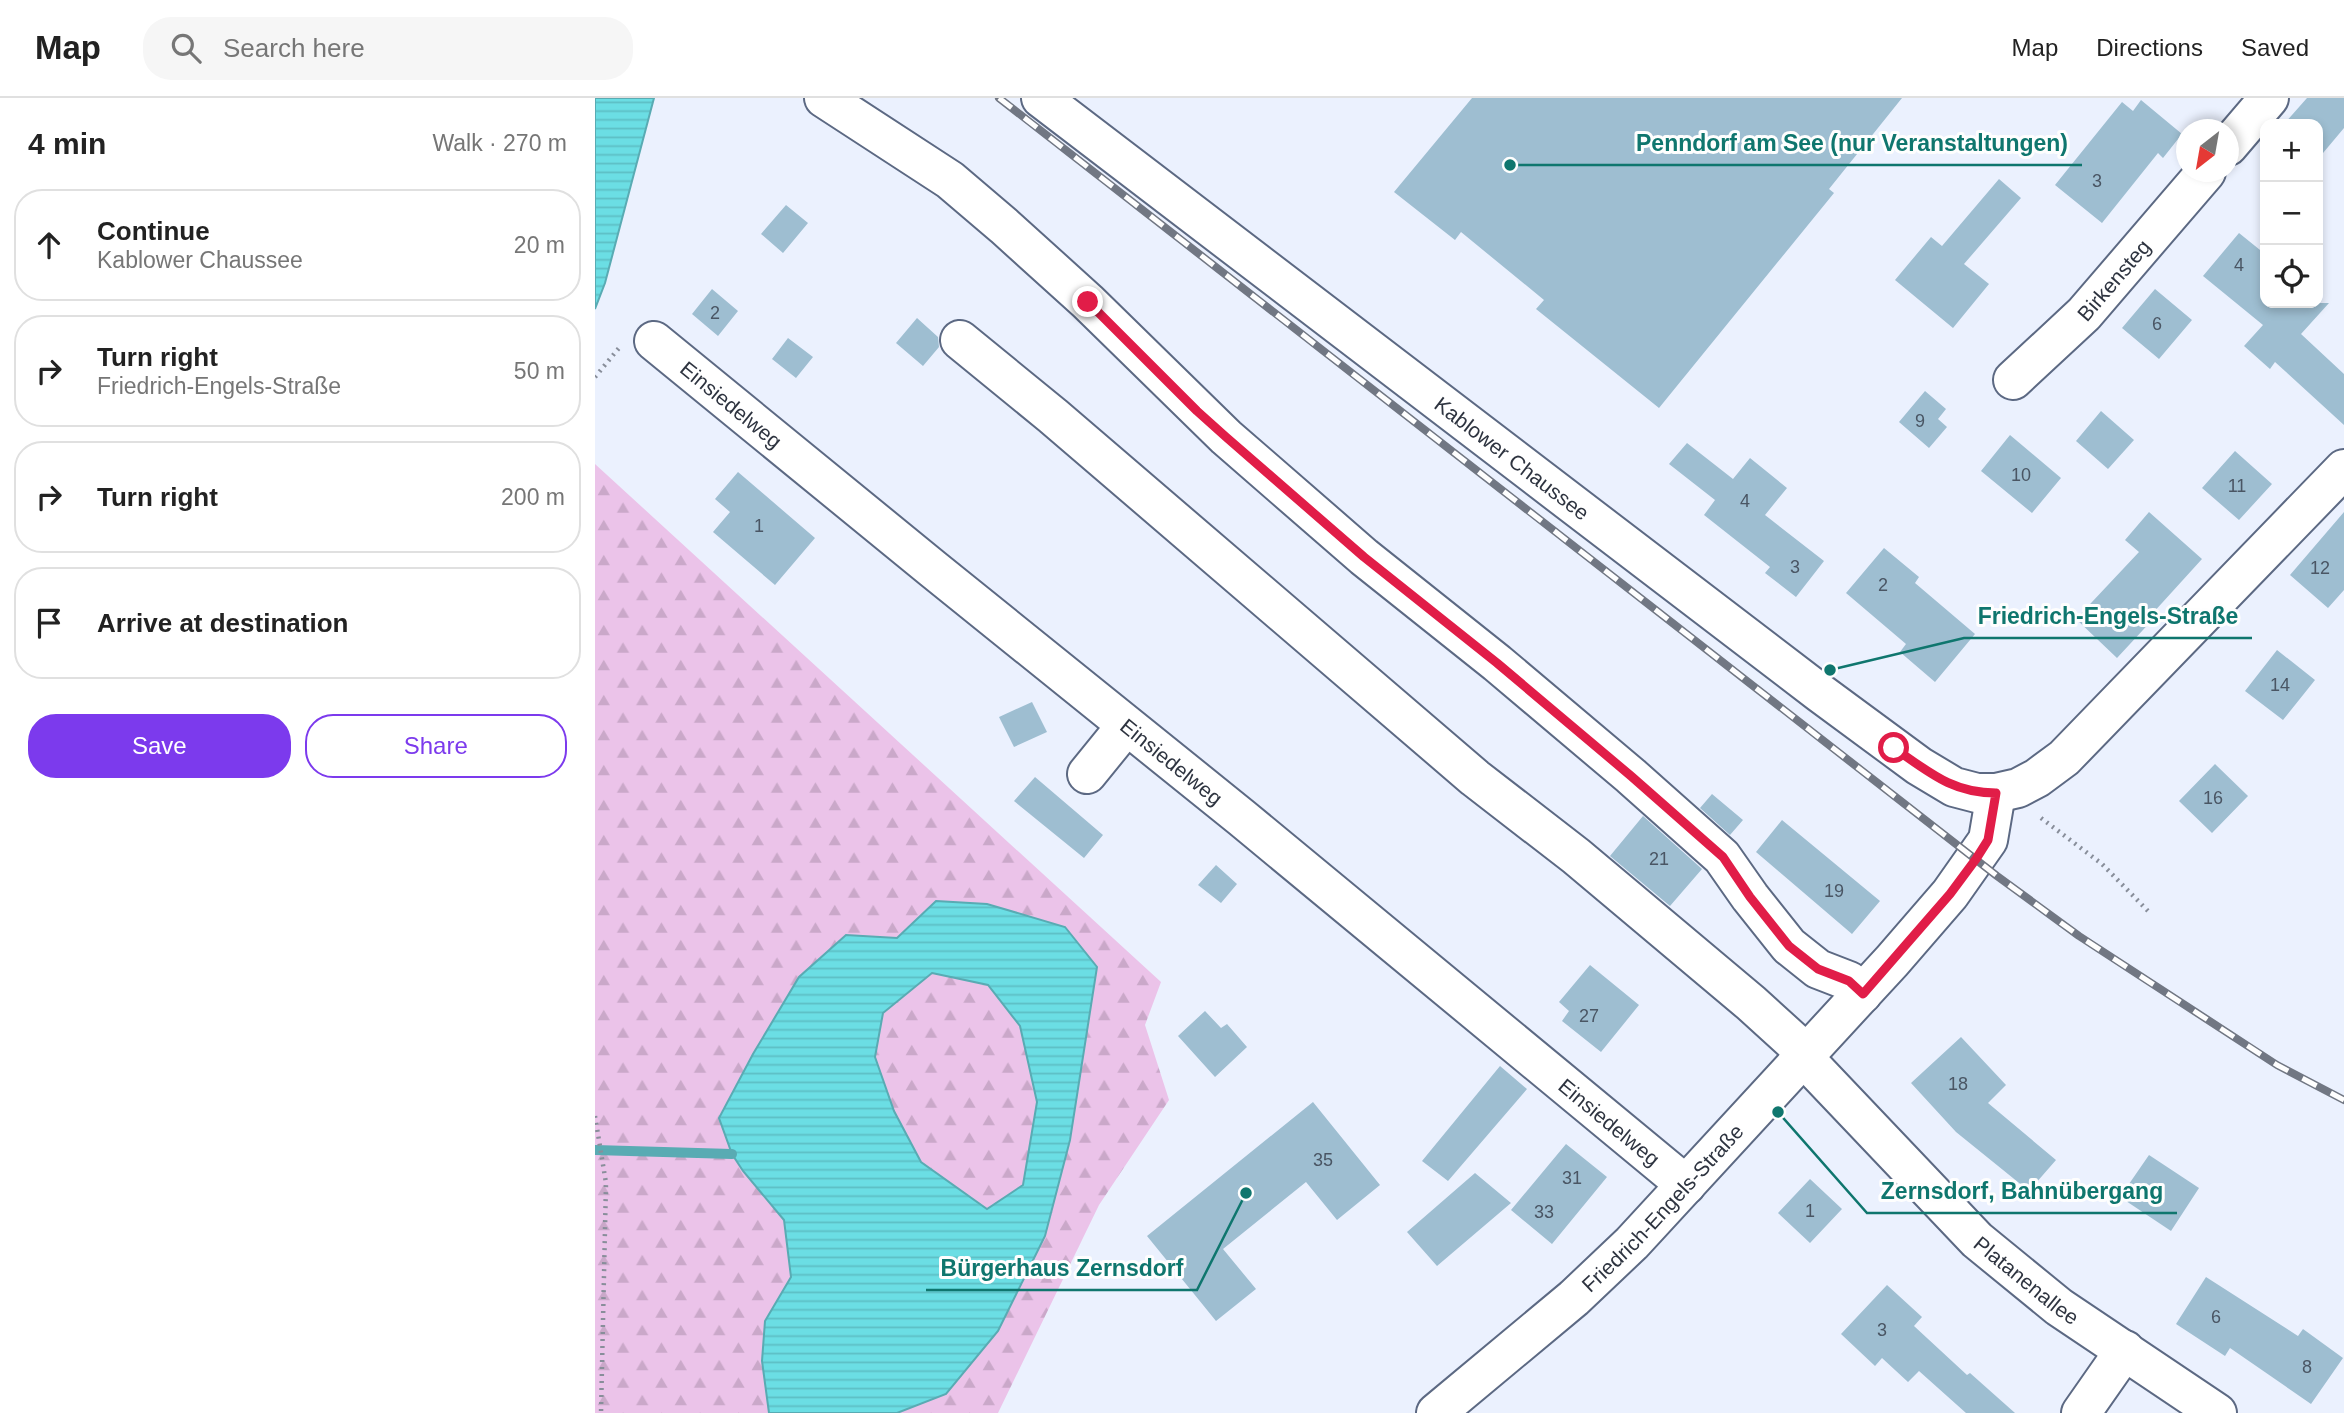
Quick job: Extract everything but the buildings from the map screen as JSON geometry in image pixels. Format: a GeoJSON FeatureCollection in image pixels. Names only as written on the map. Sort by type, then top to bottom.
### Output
{"type":"FeatureCollection","features":[{"type":"Feature","properties":{"kind":"street"},"geometry":{"type":"LineString","coordinates":[[824,98],[950,180],[995,218],[1088,302],[1226,437],[1364,557],[1611,758],[1723,857],[1750,897],[1789,946],[1818,969],[1849,981],[1863,994]]}},
{"type":"Feature","properties":{"kind":"street","name":"Kablower Chaussee"},"geometry":{"type":"LineString","coordinates":[[1041,98],[1894,748],[1954,787],[1977,793],[2007,791]]}},
{"type":"Feature","properties":{"kind":"street"},"geometry":{"type":"LineString","coordinates":[[2239,133],[2269,98]]}},
{"type":"Feature","properties":{"kind":"street","name":"Birkensteg"},"geometry":{"type":"LineString","coordinates":[[2013,380],[2084,314],[2197,182]]}},
{"type":"Feature","properties":{"kind":"street","name":"Platanenallee"},"geometry":{"type":"LineString","coordinates":[[960,340],[1064,425],[1475,778],[1576,856],[1751,1003],[1805,1056],[1977,1240],[2059,1307],[2217,1413]]}},
{"type":"Feature","properties":{"kind":"street","name":"Einsiedelweg"},"geometry":{"type":"LineString","coordinates":[[655,341],[1686,1185]]}},
{"type":"Feature","properties":{"kind":"street"},"geometry":{"type":"LineString","coordinates":[[2007,791],[2037,778],[2064,758],[2344,469]]}},
{"type":"Feature","properties":{"kind":"street"},"geometry":{"type":"LineString","coordinates":[[1087,774],[1126,726]]}},
{"type":"Feature","properties":{"kind":"street","name":"Friedrich-Engels-Straße"},"geometry":{"type":"LineString","coordinates":[[1436,1413],[1574,1298],[1632,1243],[1863,994],[1950,894],[1976,859],[1988,840],[2007,791]]}},
{"type":"Feature","properties":{"kind":"street"},"geometry":{"type":"LineString","coordinates":[[2081,1413],[2125,1350]]}},
{"type":"Feature","properties":{"kind":"path"},"geometry":{"type":"LineString","coordinates":[[2007,791],[2102,864],[2148,911]]}},
{"type":"Feature","properties":{"kind":"path"},"geometry":{"type":"LineString","coordinates":[[595,1116],[606,1183],[601,1413]]}},
{"type":"Feature","properties":{"kind":"green space"},"geometry":{"type":"Polygon","coordinates":[[[595,464],[1161,982],[1145,1025],[1169,1100],[1099,1205],[998,1413],[897,1413],[946,1394],[998,1331],[1045,1236],[1070,1140],[1097,967],[936,901],[897,938],[846,935],[799,977],[753,1054],[732,1154],[784,1220],[791,1277],[765,1321],[762,1361],[769,1413],[595,1413],[595,464]]]}},
{"type":"Feature","properties":{"kind":"green space"},"geometry":{"type":"Polygon","coordinates":[[[932,973],[988,985],[1020,1026],[1037,1102],[1023,1185],[987,1209],[921,1162],[894,1111],[875,1057],[883,1013],[932,973]]]}},
{"type":"Feature","properties":{"kind":"water"},"geometry":{"type":"Polygon","coordinates":[[[595,98],[654,98],[605,283],[595,309],[595,98]]]}},
{"type":"Feature","properties":{"kind":"water"},"geometry":{"type":"Polygon","coordinates":[[[936,901],[987,904],[1065,927],[1097,967],[1070,1140],[1045,1236],[998,1331],[946,1394],[897,1413],[769,1413],[762,1361],[765,1321],[791,1277],[784,1220],[732,1154],[719,1118],[799,977],[846,935],[897,938],[936,901]],[[932,973],[883,1013],[875,1057],[894,1111],[921,1162],[987,1209],[1023,1185],[1037,1102],[1020,1026],[988,985],[932,973]]]}},
{"type":"Feature","properties":{"kind":"waterway"},"geometry":{"type":"LineString","coordinates":[[595,1150],[732,1154]]}},
{"type":"Feature","properties":{"kind":"railway"},"geometry":{"type":"LineString","coordinates":[[999,98],[1997,876],[2079,936],[2277,1065],[2344,1100]]}},
{"type":"Feature","properties":{"kind":"place","name":"Penndorf am See (nur Veranstaltungen)"},"geometry":{"type":"Point","coordinates":[1510,165]}},
{"type":"Feature","properties":{"kind":"place","name":"Friedrich-Engels-Straße"},"geometry":{"type":"Point","coordinates":[1830,670]}},
{"type":"Feature","properties":{"kind":"place","name":"Zernsdorf, Bahnübergang"},"geometry":{"type":"Point","coordinates":[1778,1112]}},
{"type":"Feature","properties":{"kind":"place","name":"Bürgerhaus Zernsdorf"},"geometry":{"type":"Point","coordinates":[1246,1193]}},
{"type":"Feature","properties":{"kind":"route"},"geometry":{"type":"LineString","coordinates":[[1088,302],[1226,437],[1364,557],[1497,663],[1723,857],[1750,897],[1789,946],[1818,969],[1849,981],[1863,994],[1950,894],[1988,840],[1993,821],[1996,793],[1977,793],[1954,787],[1894,748]]}}]}
